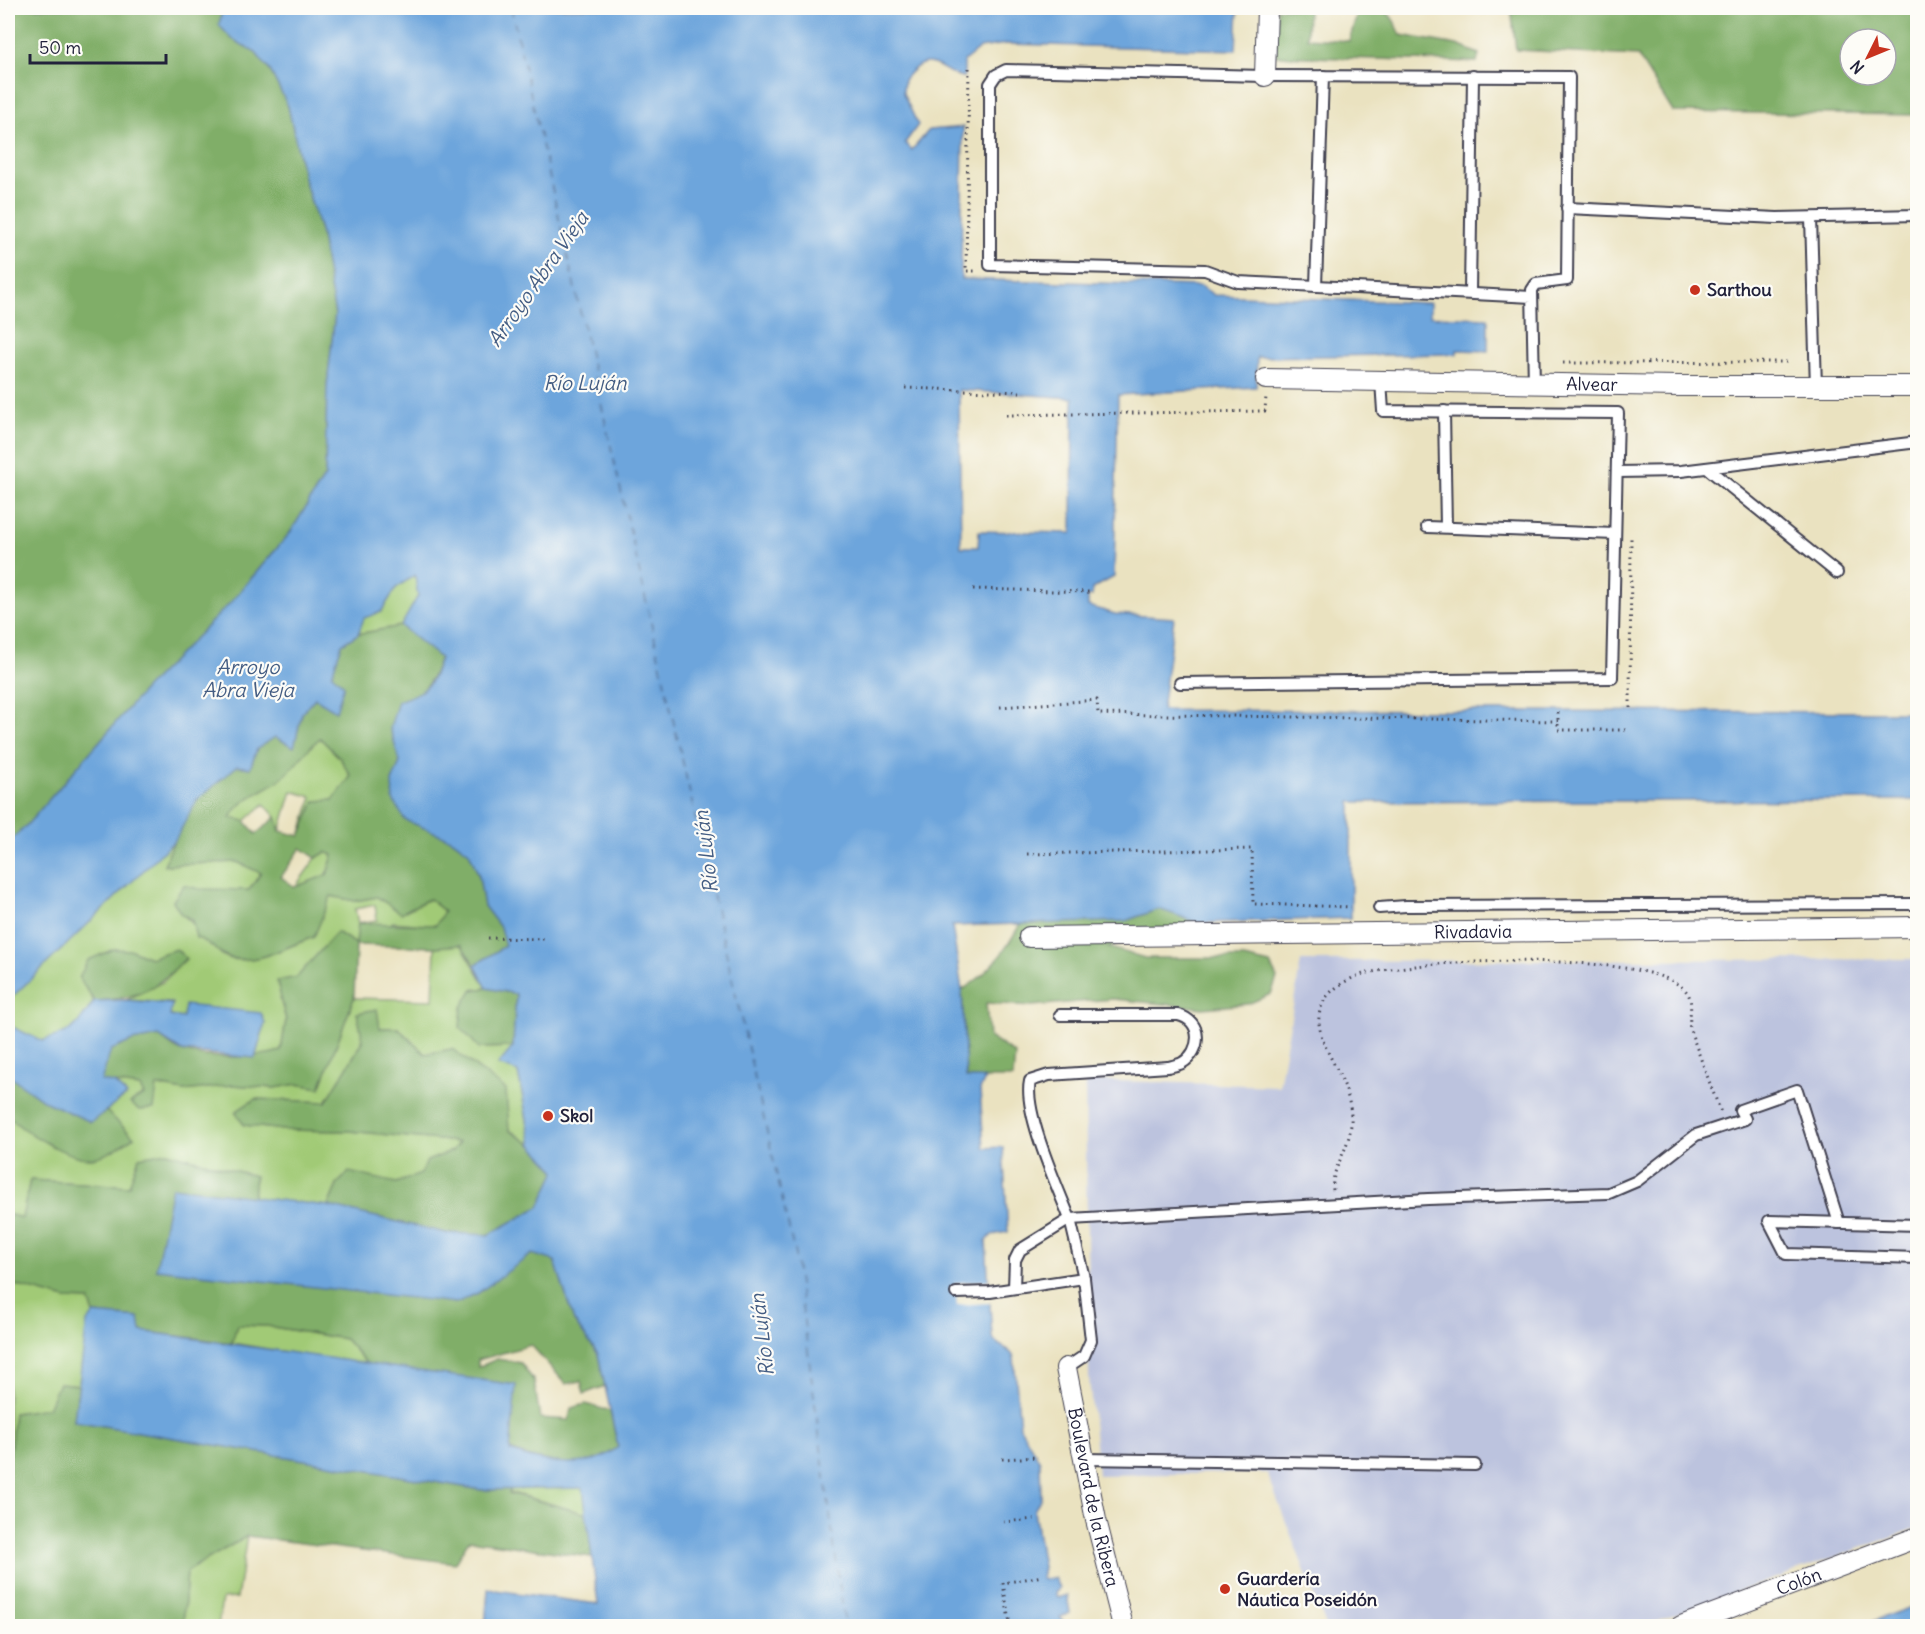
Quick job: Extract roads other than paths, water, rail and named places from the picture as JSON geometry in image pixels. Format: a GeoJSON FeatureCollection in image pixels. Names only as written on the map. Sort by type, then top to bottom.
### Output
{"type":"FeatureCollection","features":[{"type":"Feature","properties":{"kind":"street"},"geometry":{"type":"LineString","coordinates":[[1265,76],[1267,8]]}},
{"type":"Feature","properties":{"kind":"street","name":"Alvear"},"geometry":{"type":"LineString","coordinates":[[1266,379],[1534,384],[1917,386]]}},
{"type":"Feature","properties":{"kind":"street","name":"Rivadavia"},"geometry":{"type":"LineString","coordinates":[[1029,937],[1917,927]]}},
{"type":"Feature","properties":{"kind":"street","name":"Boulevard de la Ribera"},"geometry":{"type":"LineString","coordinates":[[1066,1368],[1084,1459],[1123,1626]]}},
{"type":"Feature","properties":{"kind":"street","name":"Colón"},"geometry":{"type":"LineString","coordinates":[[1681,1626],[1917,1538]]}},
{"type":"Feature","properties":{"kind":"lane"},"geometry":{"type":"LineString","coordinates":[[1532,297],[1238,282],[1204,270],[990,265],[990,84],[996,75],[1006,70],[1265,76],[1569,77],[1567,280],[1536,284],[1532,297],[1534,384]]}},
{"type":"Feature","properties":{"kind":"lane"},"geometry":{"type":"LineString","coordinates":[[1316,286],[1323,76]]}},
{"type":"Feature","properties":{"kind":"lane"},"geometry":{"type":"LineString","coordinates":[[1470,293],[1473,76]]}},
{"type":"Feature","properties":{"kind":"lane"},"geometry":{"type":"LineString","coordinates":[[1567,208],[1811,218],[1917,215]]}},
{"type":"Feature","properties":{"kind":"lane"},"geometry":{"type":"LineString","coordinates":[[1811,218],[1816,387]]}},
{"type":"Feature","properties":{"kind":"lane"},"geometry":{"type":"LineString","coordinates":[[1180,683],[1612,678],[1618,413],[1383,411],[1380,381]]}},
{"type":"Feature","properties":{"kind":"lane"},"geometry":{"type":"LineString","coordinates":[[1444,411],[1446,527]]}},
{"type":"Feature","properties":{"kind":"lane"},"geometry":{"type":"LineString","coordinates":[[1617,472],[1681,471],[1917,442]]}},
{"type":"Feature","properties":{"kind":"lane"},"geometry":{"type":"LineString","coordinates":[[1707,468],[1837,573]]}},
{"type":"Feature","properties":{"kind":"lane"},"geometry":{"type":"LineString","coordinates":[[1427,527],[1615,534]]}},
{"type":"Feature","properties":{"kind":"lane"},"geometry":{"type":"LineString","coordinates":[[1379,908],[1917,904]]}},
{"type":"Feature","properties":{"kind":"lane"},"geometry":{"type":"LineString","coordinates":[[1060,1016],[1178,1015],[1189,1018],[1195,1024],[1197,1040],[1192,1054],[1181,1064],[1167,1067],[1049,1075],[1030,1081],[1028,1091],[1035,1122],[1070,1219],[1084,1278],[1091,1340],[1084,1356],[1066,1368]]}},
{"type":"Feature","properties":{"kind":"lane"},"geometry":{"type":"LineString","coordinates":[[1014,1288],[1015,1260],[1020,1250],[1070,1219],[1334,1204],[1609,1193],[1637,1181],[1696,1135],[1745,1119],[1740,1110],[1797,1090],[1839,1223]]}},
{"type":"Feature","properties":{"kind":"lane"},"geometry":{"type":"LineString","coordinates":[[1917,1225],[1769,1221],[1786,1254],[1917,1258]]}},
{"type":"Feature","properties":{"kind":"lane"},"geometry":{"type":"LineString","coordinates":[[956,1293],[1084,1278]]}},
{"type":"Feature","properties":{"kind":"lane"},"geometry":{"type":"LineString","coordinates":[[1084,1459],[1475,1465]]}},
{"type":"Feature","properties":{"kind":"water","name":"Río Luján"},"geometry":{"type":"Polygon","coordinates":[[[227,8],[1238,8],[1236,50],[1006,44],[980,48],[964,61],[964,77],[929,63],[913,69],[904,80],[903,93],[918,125],[905,143],[912,150],[929,130],[963,127],[961,279],[1201,286],[1214,295],[1430,303],[1430,316],[1488,318],[1488,351],[1457,350],[1457,354],[1257,357],[1256,387],[1118,395],[1114,577],[1092,589],[1092,596],[1088,596],[1088,606],[1115,614],[1174,618],[1162,710],[1917,712],[1917,800],[1351,802],[1351,918],[1199,923],[1159,909],[1125,921],[952,926],[962,990],[966,1078],[985,1078],[980,1090],[984,1148],[1003,1147],[1008,1232],[992,1235],[986,1241],[992,1337],[1014,1357],[1020,1427],[1040,1462],[1041,1497],[1034,1511],[1043,1567],[1041,1579],[1055,1578],[1059,1589],[1055,1593],[1057,1598],[1067,1595],[1070,1613],[1060,1617],[1067,1626],[485,1626],[488,1589],[598,1604],[583,1488],[482,1490],[74,1421],[87,1322],[94,1314],[139,1318],[141,1331],[516,1385],[510,1451],[536,1459],[566,1463],[594,1460],[618,1447],[598,1354],[574,1321],[555,1261],[532,1254],[478,1293],[456,1303],[156,1269],[172,1187],[328,1206],[446,1233],[488,1235],[539,1207],[556,1171],[532,1145],[518,1072],[498,1065],[513,1047],[516,994],[487,988],[475,965],[505,946],[500,927],[484,906],[479,876],[469,852],[453,840],[405,820],[393,800],[392,782],[400,762],[390,728],[398,701],[426,687],[434,676],[440,658],[401,626],[418,596],[415,575],[396,588],[381,612],[364,618],[358,634],[342,644],[332,674],[344,685],[336,711],[315,698],[302,713],[294,747],[275,737],[257,749],[250,768],[237,766],[197,800],[175,840],[8,1001],[8,843],[27,825],[145,689],[231,602],[290,533],[325,476],[327,386],[335,314],[320,230],[305,182],[288,106],[271,72],[256,53],[231,38],[219,25],[222,11],[227,8]],[[959,390],[961,547],[978,547],[979,531],[1072,533],[1073,398],[959,390]]]}},
{"type":"Feature","properties":{"kind":"water"},"geometry":{"type":"Polygon","coordinates":[[[126,1000],[172,1004],[170,1016],[183,1018],[185,1005],[261,1013],[265,1023],[255,1058],[182,1051],[159,1036],[132,1041],[111,1050],[101,1081],[114,1083],[127,1095],[91,1122],[46,1102],[8,1075],[8,1025],[42,1041],[73,1028],[94,1001],[126,1000]]]}},
{"type":"Feature","properties":{"kind":"water"},"geometry":{"type":"Polygon","coordinates":[[[1917,1605],[1917,1626],[1860,1626],[1917,1605]]]}},
{"type":"Feature","properties":{"kind":"place","name":"Sarthou"},"geometry":{"type":"Point","coordinates":[1695,290]}},
{"type":"Feature","properties":{"kind":"place","name":"Skol"},"geometry":{"type":"Point","coordinates":[548,1116]}},
{"type":"Feature","properties":{"kind":"place","name":"Guardería Náutica Poseidón"},"geometry":{"type":"Point","coordinates":[1225,1589]}},
{"type":"Feature","properties":{"kind":"water label","name":"Arroyo Abra Vieja"},"geometry":{"type":"Point","coordinates":[538,279]}},
{"type":"Feature","properties":{"kind":"water label","name":"Arroyo Abra Vieja"},"geometry":{"type":"Point","coordinates":[248,678]}}]}
